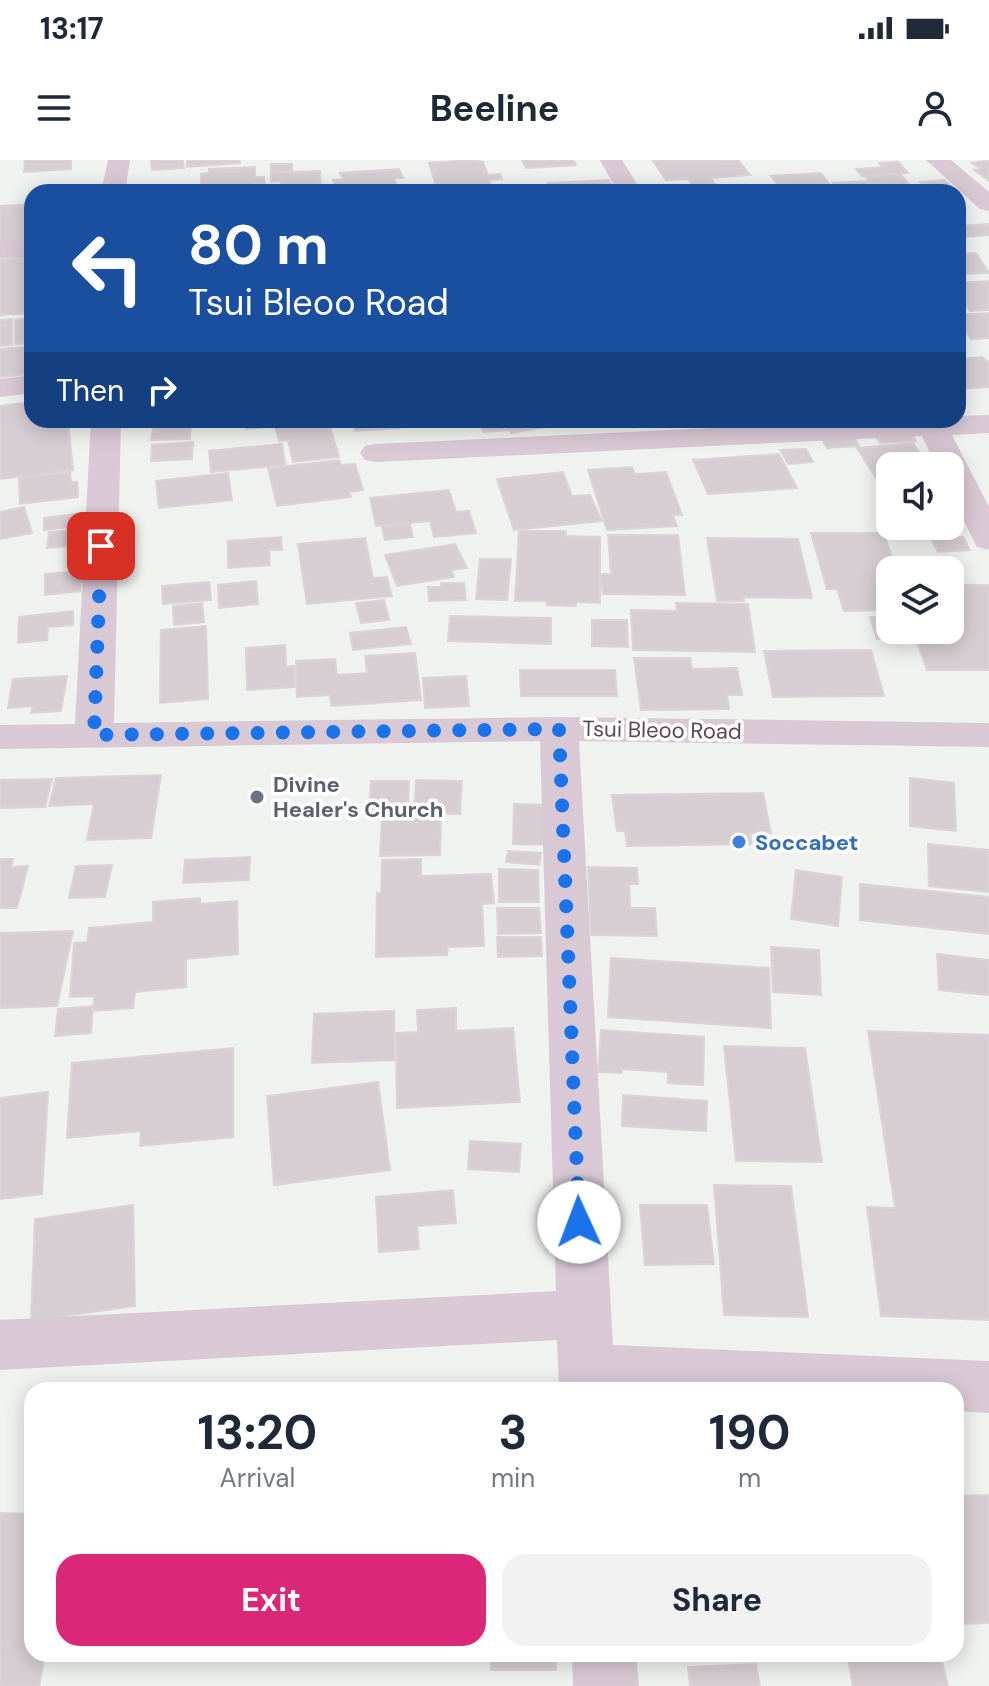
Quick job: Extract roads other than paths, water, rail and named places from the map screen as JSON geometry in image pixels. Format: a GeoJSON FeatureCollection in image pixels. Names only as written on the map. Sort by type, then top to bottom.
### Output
{"type":"FeatureCollection","features":[{"type":"Feature","properties":{"kind":"street"},"geometry":{"type":"LineString","coordinates":[[114,184],[119,160]]}},
{"type":"Feature","properties":{"kind":"street"},"geometry":{"type":"LineString","coordinates":[[611,160],[625,184]]}},
{"type":"Feature","properties":{"kind":"street"},"geometry":{"type":"LineString","coordinates":[[937,160],[965,184]]}},
{"type":"Feature","properties":{"kind":"street"},"geometry":{"type":"LineString","coordinates":[[966,185],[989,204]]}},
{"type":"Feature","properties":{"kind":"street"},"geometry":{"type":"LineString","coordinates":[[0,250],[24,249]]}},
{"type":"Feature","properties":{"kind":"street"},"geometry":{"type":"LineString","coordinates":[[0,388],[24,385]]}},
{"type":"Feature","properties":{"kind":"street"},"geometry":{"type":"LineString","coordinates":[[966,425],[989,424]]}},
{"type":"Feature","properties":{"kind":"street"},"geometry":{"type":"LineString","coordinates":[[94,735],[106,428]]}},
{"type":"Feature","properties":{"kind":"street"},"geometry":{"type":"LineString","coordinates":[[376,453],[720,428]]}},
{"type":"Feature","properties":{"kind":"street"},"geometry":{"type":"LineString","coordinates":[[933,428],[989,540]]}},
{"type":"Feature","properties":{"kind":"street"},"geometry":{"type":"LineString","coordinates":[[559,729],[586,1379],[737,1382]]}},
{"type":"Feature","properties":{"kind":"street","name":"Tsui Bleoo Road"},"geometry":{"type":"LineString","coordinates":[[0,737],[559,729],[989,735]]}},
{"type":"Feature","properties":{"kind":"street"},"geometry":{"type":"LineString","coordinates":[[0,1345],[583,1314]]}},
{"type":"Feature","properties":{"kind":"street"},"geometry":{"type":"LineString","coordinates":[[964,1387],[989,1387]]}},
{"type":"Feature","properties":{"kind":"street"},"geometry":{"type":"LineString","coordinates":[[604,1662],[606,1686]]}},
{"type":"Feature","properties":{"kind":"place","name":"Divine Healer's Church"},"geometry":{"type":"Point","coordinates":[257,797]}},
{"type":"Feature","properties":{"kind":"place","name":"Soccabet"},"geometry":{"type":"Point","coordinates":[739,842]}}]}
